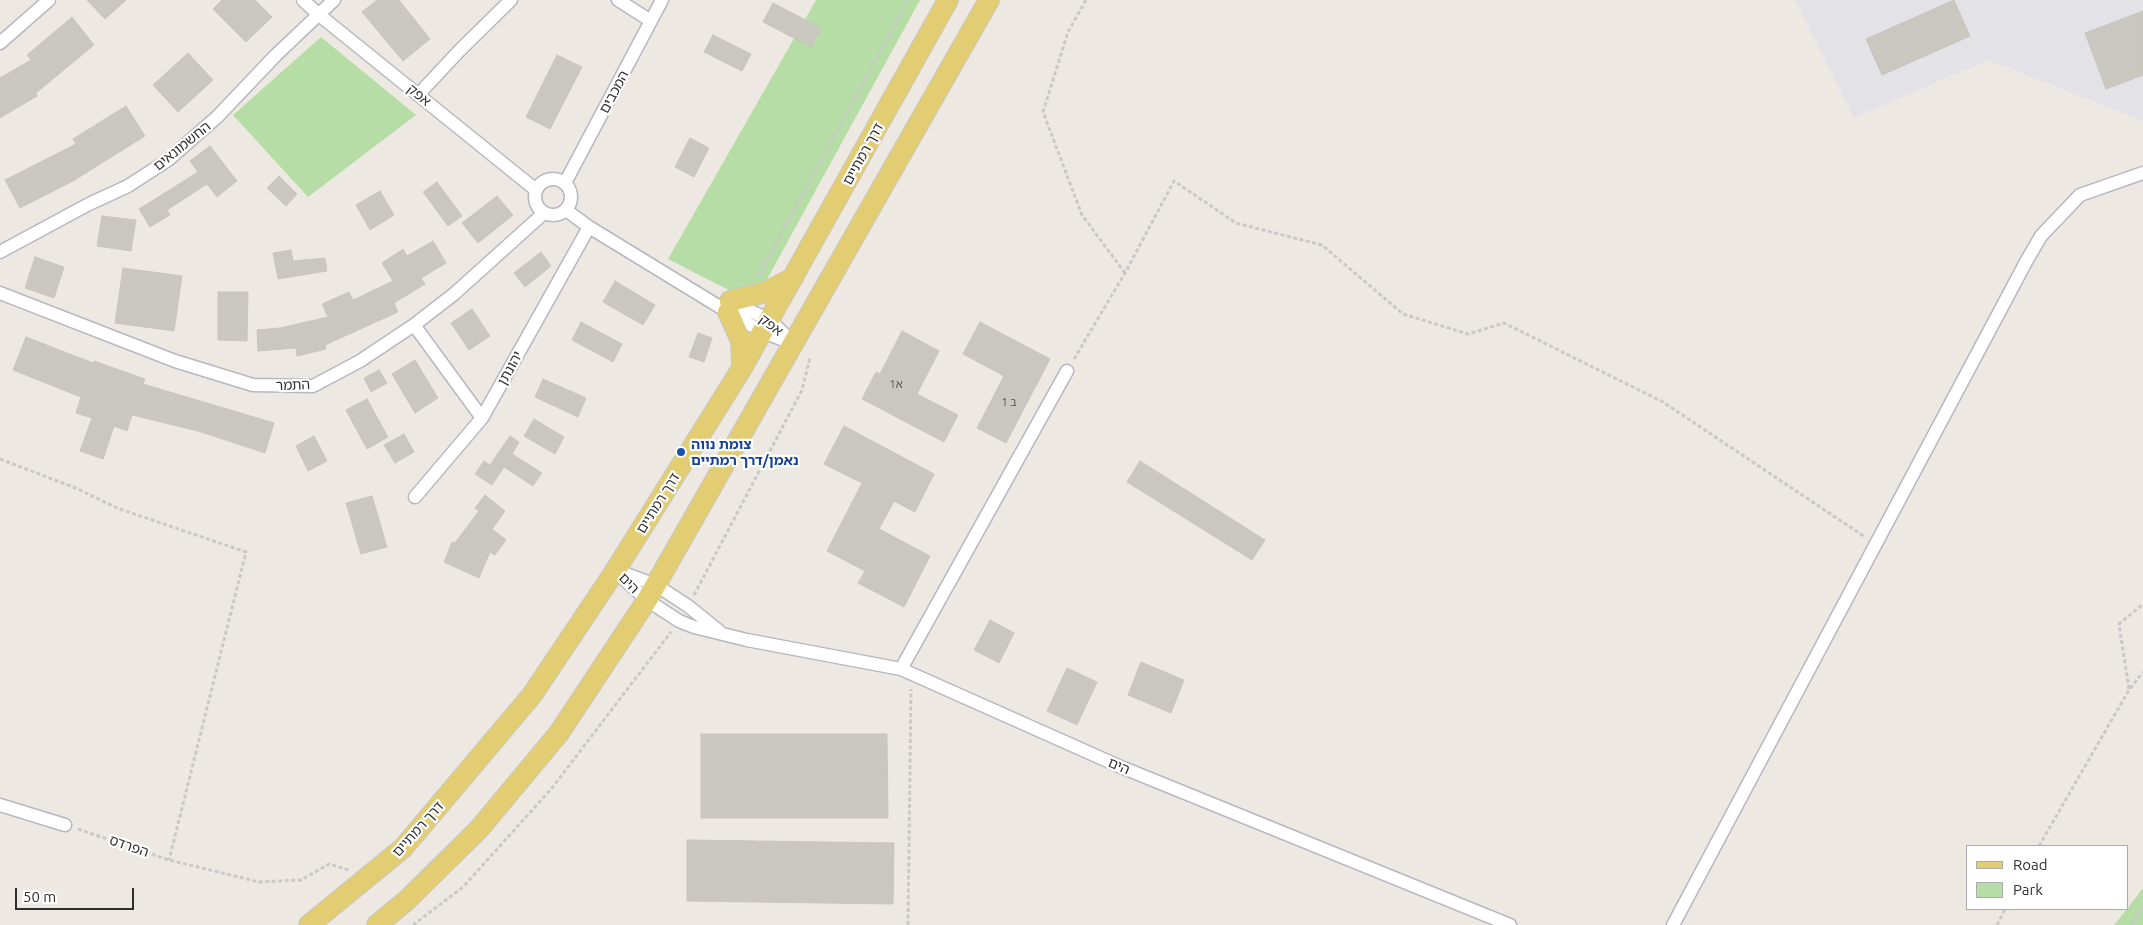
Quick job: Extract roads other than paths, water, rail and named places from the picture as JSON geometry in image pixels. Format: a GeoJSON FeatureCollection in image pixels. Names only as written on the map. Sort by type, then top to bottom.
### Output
{"type":"FeatureCollection","features":[{"type":"Feature","properties":{"kind":"main road","name":"דרך רמתיים"},"geometry":{"type":"LineString","coordinates":[[309,925],[403,848],[532,695],[616,571],[742,368],[948,0]]}},
{"type":"Feature","properties":{"kind":"main road"},"geometry":{"type":"LineString","coordinates":[[377,925],[407,900],[479,829],[559,733],[651,592],[989,0]]}},
{"type":"Feature","properties":{"kind":"main road"},"geometry":{"type":"LineString","coordinates":[[742,368],[742,341],[729,306],[766,292],[793,278]]}},
{"type":"Feature","properties":{"kind":"street"},"geometry":{"type":"LineString","coordinates":[[0,44],[49,0]]}},
{"type":"Feature","properties":{"kind":"street","name":"אפק"},"geometry":{"type":"LineString","coordinates":[[303,0],[536,190]]}},
{"type":"Feature","properties":{"kind":"street","name":"החשמונאים"},"geometry":{"type":"LineString","coordinates":[[0,252],[89,204],[128,186],[168,160],[229,106],[318,14],[334,0]]}},
{"type":"Feature","properties":{"kind":"street"},"geometry":{"type":"LineString","coordinates":[[418,95],[511,0]]}},
{"type":"Feature","properties":{"kind":"street"},"geometry":{"type":"LineString","coordinates":[[618,0],[652,21]]}},
{"type":"Feature","properties":{"kind":"street","name":"המכבים"},"geometry":{"type":"LineString","coordinates":[[565,183],[662,0]]}},
{"type":"Feature","properties":{"kind":"street"},"geometry":{"type":"LineString","coordinates":[[1673,925],[2041,236],[2080,195],[2143,173]]}},
{"type":"Feature","properties":{"kind":"street"},"geometry":{"type":"LineString","coordinates":[[549,179],[560,180],[565,183],[569,188],[571,199],[566,210],[556,215],[544,213],[537,206],[535,200],[536,190],[539,185],[549,179]]}},
{"type":"Feature","properties":{"kind":"street","name":"אפק"},"geometry":{"type":"LineString","coordinates":[[566,210],[588,227],[702,295],[729,306],[794,344]]}},
{"type":"Feature","properties":{"kind":"street","name":"התמר"},"geometry":{"type":"LineString","coordinates":[[0,293],[175,361],[253,385],[313,386],[360,361],[414,325],[454,294],[544,213]]}},
{"type":"Feature","properties":{"kind":"street","name":"יהונתן"},"geometry":{"type":"LineString","coordinates":[[415,498],[482,418],[588,227]]}},
{"type":"Feature","properties":{"kind":"street"},"geometry":{"type":"LineString","coordinates":[[414,325],[482,418]]}},
{"type":"Feature","properties":{"kind":"street"},"geometry":{"type":"LineString","coordinates":[[906,671],[1067,370]]}},
{"type":"Feature","properties":{"kind":"street","name":"הים"},"geometry":{"type":"LineString","coordinates":[[616,571],[651,592],[688,606],[720,632]]}},
{"type":"Feature","properties":{"kind":"street","name":"הים"},"geometry":{"type":"LineString","coordinates":[[616,571],[651,592],[679,621],[694,627],[746,640],[906,671],[1121,767],[1510,925]]}},
{"type":"Feature","properties":{"kind":"street"},"geometry":{"type":"LineString","coordinates":[[0,805],[65,825]]}},
{"type":"Feature","properties":{"kind":"place","name":"צומת נווה נאמן/דרך רמתיים"},"geometry":{"type":"Point","coordinates":[681,452]}}]}
